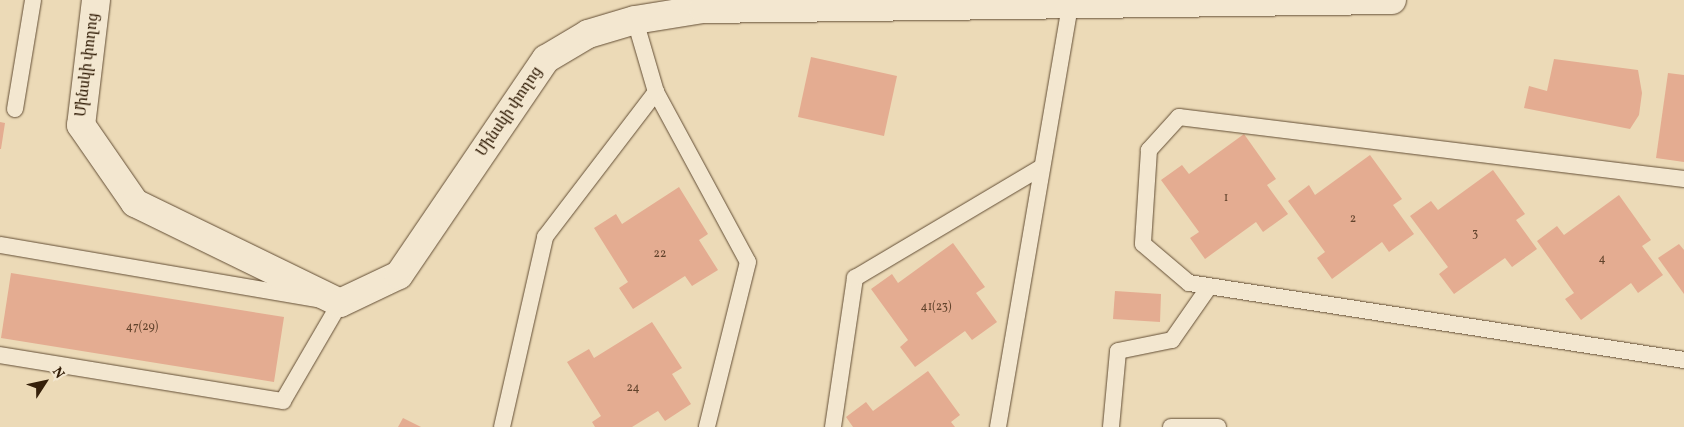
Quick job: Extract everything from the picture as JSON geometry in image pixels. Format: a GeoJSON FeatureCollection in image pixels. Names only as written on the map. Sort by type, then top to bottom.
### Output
{"type":"FeatureCollection","features":[{"type":"Feature","properties":{"kind":"main road","name":"Մինսկի փողոց"},"geometry":{"type":"LineString","coordinates":[[96,0],[81,125],[135,203],[340,303],[399,275],[546,58],[588,34],[635,20],[702,9],[1392,0]]}},
{"type":"Feature","properties":{"kind":"lane"},"geometry":{"type":"LineString","coordinates":[[15,109],[33,0]]}},
{"type":"Feature","properties":{"kind":"lane"},"geometry":{"type":"LineString","coordinates":[[998,427],[1070,4]]}},
{"type":"Feature","properties":{"kind":"lane"},"geometry":{"type":"LineString","coordinates":[[635,20],[656,92],[748,262],[707,427]]}},
{"type":"Feature","properties":{"kind":"lane"},"geometry":{"type":"LineString","coordinates":[[502,427],[545,238],[656,92]]}},
{"type":"Feature","properties":{"kind":"lane"},"geometry":{"type":"LineString","coordinates":[[1684,179],[1178,118],[1150,150],[1143,244],[1189,283],[1684,360]]}},
{"type":"Feature","properties":{"kind":"lane"},"geometry":{"type":"LineString","coordinates":[[833,427],[855,278],[1042,167]]}},
{"type":"Feature","properties":{"kind":"lane"},"geometry":{"type":"LineString","coordinates":[[0,246],[340,303],[283,402],[0,355]]}},
{"type":"Feature","properties":{"kind":"lane"},"geometry":{"type":"LineString","coordinates":[[1111,427],[1118,351],[1172,340],[1209,287]]}},
{"type":"Feature","properties":{"kind":"lane"},"geometry":{"type":"LineString","coordinates":[[1171,427],[1218,427]]}},
{"type":"Feature","properties":{"kind":"building"},"geometry":{"type":"Polygon","coordinates":[[[811,57],[897,76],[884,136],[798,117],[811,57]]]}},
{"type":"Feature","properties":{"kind":"building"},"geometry":{"type":"Polygon","coordinates":[[[1554,59],[1638,70],[1642,93],[1639,115],[1630,129],[1524,108],[1529,86],[1547,91],[1554,59]]]}},
{"type":"Feature","properties":{"kind":"building"},"geometry":{"type":"Polygon","coordinates":[[[1668,73],[1684,75],[1684,162],[1656,158],[1668,73]]]}},
{"type":"Feature","properties":{"kind":"building"},"geometry":{"type":"Polygon","coordinates":[[[0,122],[5,123],[1,149],[0,149],[0,122]]]}},
{"type":"Feature","properties":{"kind":"building"},"geometry":{"type":"Polygon","coordinates":[[[1244,134],[1276,179],[1267,185],[1288,214],[1263,232],[1256,222],[1205,259],[1190,238],[1199,232],[1161,180],[1182,165],[1189,174],[1244,134]]]}},
{"type":"Feature","properties":{"kind":"building"},"geometry":{"type":"Polygon","coordinates":[[[1370,155],[1402,199],[1393,205],[1414,234],[1389,252],[1382,242],[1332,279],[1317,258],[1325,252],[1288,201],[1309,185],[1315,195],[1370,155]]]}},
{"type":"Feature","properties":{"kind":"building"},"geometry":{"type":"Polygon","coordinates":[[[1493,170],[1525,214],[1516,220],[1537,249],[1512,267],[1505,258],[1454,294],[1439,274],[1448,267],[1410,216],[1431,201],[1438,210],[1493,170]]]}},
{"type":"Feature","properties":{"kind":"building"},"geometry":{"type":"Polygon","coordinates":[[[679,187],[708,234],[699,240],[718,270],[692,286],[685,276],[633,309],[619,288],[628,282],[594,228],[616,214],[622,224],[679,187]]]}},
{"type":"Feature","properties":{"kind":"building"},"geometry":{"type":"Polygon","coordinates":[[[1619,195],[1651,240],[1642,246],[1663,275],[1638,293],[1631,283],[1581,320],[1565,299],[1574,293],[1537,241],[1557,226],[1564,235],[1619,195]]]}},
{"type":"Feature","properties":{"kind":"building"},"geometry":{"type":"Polygon","coordinates":[[[953,243],[985,287],[976,293],[997,322],[972,340],[965,331],[915,367],[900,347],[908,340],[871,289],[892,274],[898,283],[953,243]]]}},
{"type":"Feature","properties":{"kind":"building"},"geometry":{"type":"Polygon","coordinates":[[[1679,244],[1684,250],[1684,294],[1658,258],[1679,244]]]}},
{"type":"Feature","properties":{"kind":"building"},"geometry":{"type":"Polygon","coordinates":[[[11,273],[284,317],[274,382],[1,338],[11,273]]]}},
{"type":"Feature","properties":{"kind":"building"},"geometry":{"type":"Polygon","coordinates":[[[1115,291],[1161,294],[1160,322],[1113,319],[1115,291]]]}},
{"type":"Feature","properties":{"kind":"building"},"geometry":{"type":"Polygon","coordinates":[[[652,322],[682,368],[672,374],[691,404],[665,421],[658,411],[632,427],[595,427],[592,422],[601,416],[567,362],[589,349],[594,358],[652,322]]]}},
{"type":"Feature","properties":{"kind":"building"},"geometry":{"type":"Polygon","coordinates":[[[928,371],[960,415],[951,422],[955,427],[853,427],[846,417],[866,402],[873,411],[928,371]]]}},
{"type":"Feature","properties":{"kind":"building"},"geometry":{"type":"Polygon","coordinates":[[[403,418],[421,427],[398,427],[403,418]]]}}]}
